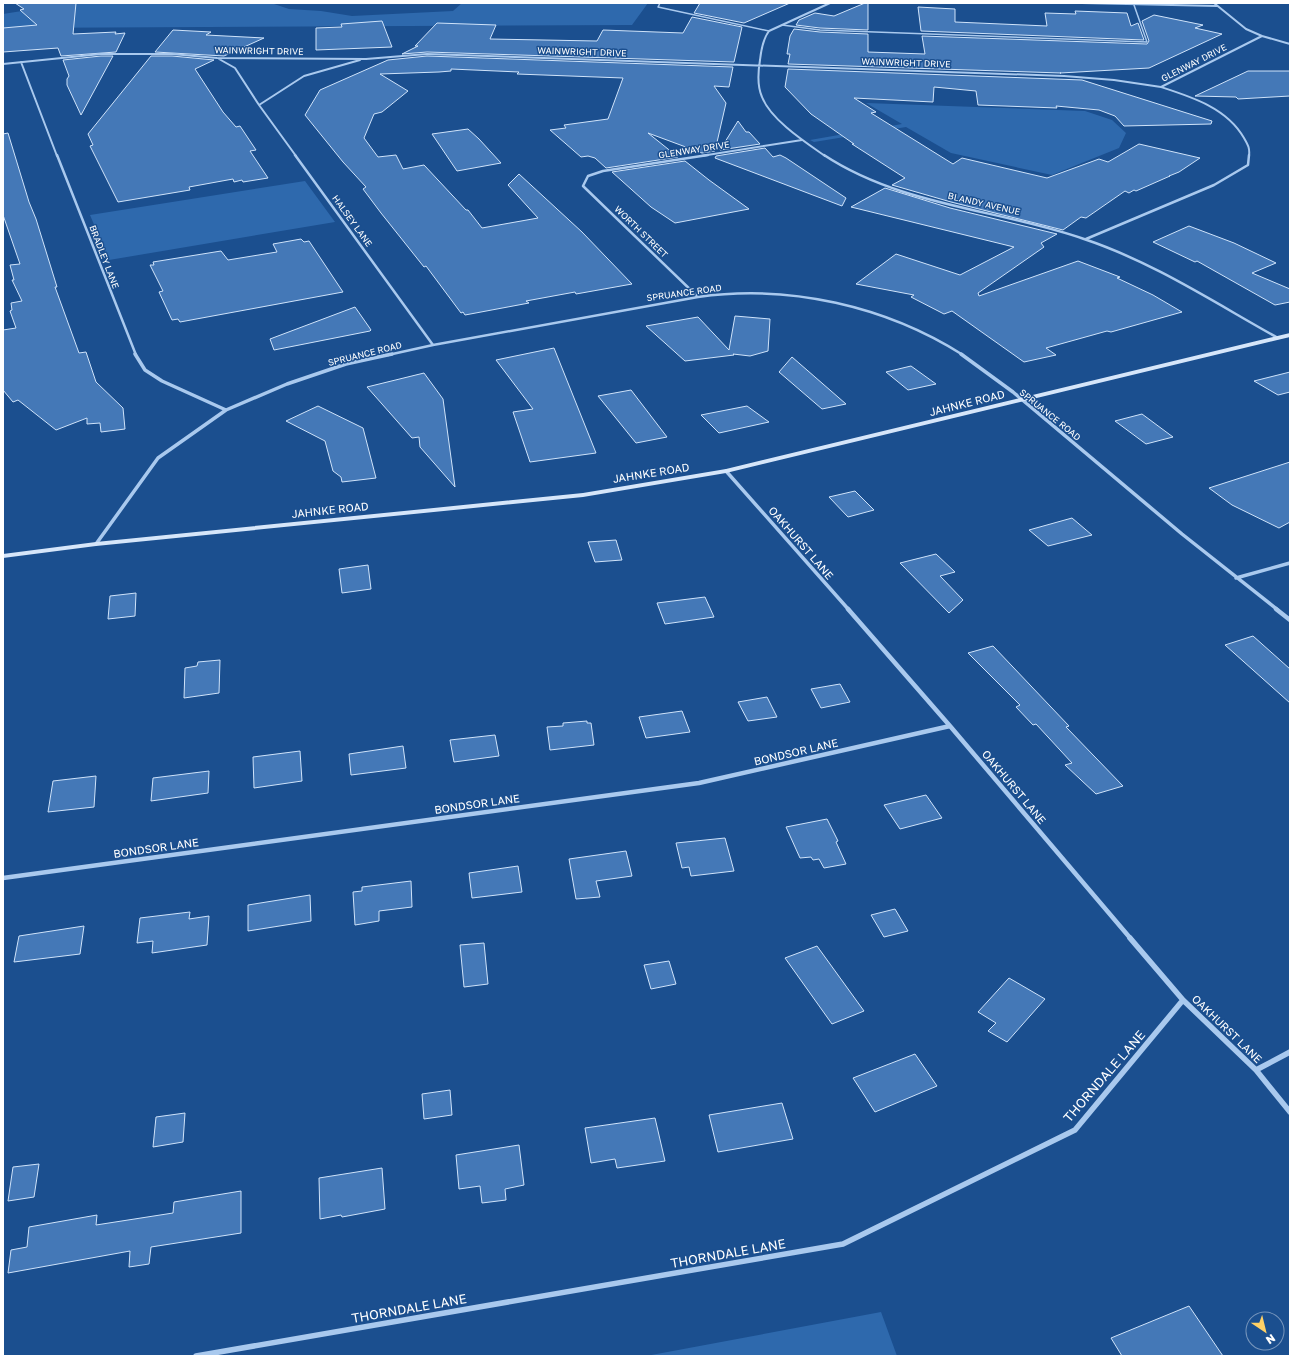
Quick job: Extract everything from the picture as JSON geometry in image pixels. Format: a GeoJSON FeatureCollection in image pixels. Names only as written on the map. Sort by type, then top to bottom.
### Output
{"type":"FeatureCollection","features":[{"type":"Feature","properties":{"kind":"main road","name":"JAHNKE ROAD"},"geometry":{"type":"LineString","coordinates":[[3,556],[96,544],[583,495],[726,471],[1290,335]]}},
{"type":"Feature","properties":{"kind":"street"},"geometry":{"type":"LineString","coordinates":[[769,31],[830,3]]}},
{"type":"Feature","properties":{"kind":"street"},"geometry":{"type":"LineString","coordinates":[[1082,3],[1217,6]]}},
{"type":"Feature","properties":{"kind":"street"},"geometry":{"type":"LineString","coordinates":[[1214,3],[1246,29],[1262,36],[1290,44]]}},
{"type":"Feature","properties":{"kind":"street","name":"BLANDY AVENUE"},"geometry":{"type":"LineString","coordinates":[[769,31],[766,35],[758,65],[759,88],[762,98],[777,117],[802,140],[853,172],[891,188],[1047,227],[1086,239],[1145,264],[1278,338]]}},
{"type":"Feature","properties":{"kind":"street","name":"GLENWAY DRIVE"},"geometry":{"type":"LineString","coordinates":[[1162,87],[1262,36]]}},
{"type":"Feature","properties":{"kind":"street","name":"WAINWRIGHT DRIVE"},"geometry":{"type":"LineString","coordinates":[[3,64],[101,54],[172,54],[217,58],[366,59],[427,54],[1064,76],[1114,80],[1162,87]]}},
{"type":"Feature","properties":{"kind":"street","name":"HALSEY LANE"},"geometry":{"type":"LineString","coordinates":[[217,58],[236,68],[259,105],[433,345]]}},
{"type":"Feature","properties":{"kind":"street"},"geometry":{"type":"LineString","coordinates":[[259,105],[304,76],[366,59]]}},
{"type":"Feature","properties":{"kind":"street","name":"BRADLEY LANE"},"geometry":{"type":"LineString","coordinates":[[21,62],[133,350],[145,370],[162,381],[226,410]]}},
{"type":"Feature","properties":{"kind":"street","name":"GLENWAY DRIVE"},"geometry":{"type":"LineString","coordinates":[[1086,239],[1214,185],[1248,165],[1250,149],[1240,131],[1224,114],[1194,98],[1162,87]]}},
{"type":"Feature","properties":{"kind":"street","name":"GLENWAY DRIVE"},"geometry":{"type":"LineString","coordinates":[[588,176],[603,171],[802,140]]}},
{"type":"Feature","properties":{"kind":"street","name":"WORTH STREET"},"geometry":{"type":"LineString","coordinates":[[588,176],[582,186],[698,297]]}},
{"type":"Feature","properties":{"kind":"street","name":"SPRUANCE ROAD"},"geometry":{"type":"LineString","coordinates":[[96,544],[158,458],[226,410],[287,384],[346,364],[433,345],[698,297],[739,293],[789,296],[847,304],[899,321],[950,346],[1021,400],[1236,578],[1290,620]]}},
{"type":"Feature","properties":{"kind":"street","name":"OAKHURST LANE"},"geometry":{"type":"LineString","coordinates":[[726,471],[950,726],[1183,1000],[1256,1070],[1290,1112]]}},
{"type":"Feature","properties":{"kind":"street"},"geometry":{"type":"LineString","coordinates":[[1236,578],[1290,563]]}},
{"type":"Feature","properties":{"kind":"street","name":"BONDSOR LANE"},"geometry":{"type":"LineString","coordinates":[[3,878],[699,783],[950,726]]}},
{"type":"Feature","properties":{"kind":"street","name":"THORNDALE LANE"},"geometry":{"type":"LineString","coordinates":[[196,1356],[843,1244],[1075,1130],[1183,1000]]}},
{"type":"Feature","properties":{"kind":"street"},"geometry":{"type":"LineString","coordinates":[[1256,1070],[1290,1052]]}},
{"type":"Feature","properties":{"kind":"lane"},"geometry":{"type":"LineString","coordinates":[[660,3],[658,7],[769,31]]}},
{"type":"Feature","properties":{"kind":"lane"},"geometry":{"type":"LineString","coordinates":[[782,25],[820,30],[1147,42],[1134,5]]}},
{"type":"Feature","properties":{"kind":"shaded area"},"geometry":{"type":"Polygon","coordinates":[[[72,3],[271,3],[289,9],[321,11],[352,16],[453,11],[462,3],[648,3],[632,25],[3,28],[3,14],[72,3]]]}},
{"type":"Feature","properties":{"kind":"shaded area"},"geometry":{"type":"Polygon","coordinates":[[[866,103],[1085,111],[1112,120],[1126,133],[1119,148],[1052,175],[951,153],[906,127],[814,142],[810,140],[902,124],[866,103]]]}},
{"type":"Feature","properties":{"kind":"shaded area"},"geometry":{"type":"Polygon","coordinates":[[[305,181],[335,222],[109,260],[90,215],[305,181]]]}},
{"type":"Feature","properties":{"kind":"shaded area"},"geometry":{"type":"Polygon","coordinates":[[[881,1312],[897,1356],[646,1356],[881,1312]]]}},
{"type":"Feature","properties":{"kind":"building"},"geometry":{"type":"Polygon","coordinates":[[[15,3],[76,3],[73,34],[125,33],[116,52],[61,56],[58,48],[3,52],[3,28],[37,25],[20,10],[24,9],[15,3]]]}},
{"type":"Feature","properties":{"kind":"building"},"geometry":{"type":"Polygon","coordinates":[[[700,3],[790,3],[744,23],[694,13],[700,3]]]}},
{"type":"Feature","properties":{"kind":"building"},"geometry":{"type":"Polygon","coordinates":[[[868,3],[868,30],[820,28],[796,25],[799,20],[815,13],[834,16],[868,3]]]}},
{"type":"Feature","properties":{"kind":"building"},"geometry":{"type":"Polygon","coordinates":[[[918,7],[955,9],[955,22],[1047,26],[1045,13],[1076,14],[1075,11],[1127,13],[1131,26],[1138,23],[1144,40],[921,31],[918,7]]]}},
{"type":"Feature","properties":{"kind":"building"},"geometry":{"type":"Polygon","coordinates":[[[1154,15],[1203,25],[1195,28],[1222,34],[1149,68],[1060,73],[788,64],[790,54],[787,54],[790,36],[794,29],[820,32],[868,34],[868,52],[925,54],[922,36],[1147,44],[1149,41],[1142,21],[1154,15]]]}},
{"type":"Feature","properties":{"kind":"building"},"geometry":{"type":"Polygon","coordinates":[[[692,17],[742,27],[734,62],[427,52],[402,54],[418,46],[415,46],[437,23],[496,25],[490,39],[597,41],[603,30],[683,33],[692,17]]]}},
{"type":"Feature","properties":{"kind":"building"},"geometry":{"type":"Polygon","coordinates":[[[382,21],[392,47],[316,50],[316,28],[342,27],[341,24],[382,21]]]}},
{"type":"Feature","properties":{"kind":"building"},"geometry":{"type":"Polygon","coordinates":[[[173,30],[211,32],[206,35],[264,38],[224,56],[155,52],[173,30]]]}},
{"type":"Feature","properties":{"kind":"building"},"geometry":{"type":"Polygon","coordinates":[[[113,56],[81,115],[67,85],[67,79],[69,76],[63,60],[113,56]]]}},
{"type":"Feature","properties":{"kind":"building"},"geometry":{"type":"Polygon","coordinates":[[[151,56],[172,56],[214,60],[195,69],[223,112],[236,127],[240,126],[256,150],[250,151],[268,178],[243,182],[242,180],[234,182],[233,179],[189,187],[190,190],[118,202],[90,146],[93,145],[88,134],[151,56]]]}},
{"type":"Feature","properties":{"kind":"building"},"geometry":{"type":"Polygon","coordinates":[[[427,56],[733,67],[729,87],[714,86],[726,103],[715,151],[702,153],[648,133],[678,157],[606,168],[595,158],[588,156],[581,157],[550,130],[566,128],[564,125],[608,119],[623,78],[517,74],[519,72],[451,69],[451,71],[439,72],[380,74],[408,91],[382,112],[374,114],[364,138],[378,157],[396,155],[403,169],[424,165],[466,210],[468,210],[482,228],[538,218],[508,185],[519,174],[582,232],[632,284],[526,301],[529,303],[465,315],[463,312],[461,313],[426,266],[424,267],[381,213],[363,189],[366,187],[343,162],[305,115],[320,90],[388,60],[427,56]]]}},
{"type":"Feature","properties":{"kind":"building"},"geometry":{"type":"Polygon","coordinates":[[[788,69],[1082,80],[1212,121],[1211,124],[1124,126],[1115,116],[1099,110],[1056,106],[1057,108],[978,105],[976,91],[934,87],[933,102],[854,98],[876,112],[871,113],[953,164],[962,158],[1047,178],[1099,159],[1108,162],[1139,144],[1200,158],[1179,172],[1136,191],[1134,190],[1129,193],[1125,191],[1086,218],[1081,217],[1063,230],[951,202],[892,185],[905,178],[852,144],[854,144],[811,114],[785,87],[788,69]]]}},
{"type":"Feature","properties":{"kind":"building"},"geometry":{"type":"Polygon","coordinates":[[[1248,71],[1290,71],[1290,96],[1238,99],[1236,97],[1195,96],[1248,71]]]}},
{"type":"Feature","properties":{"kind":"building"},"geometry":{"type":"Polygon","coordinates":[[[738,121],[746,132],[749,132],[760,144],[720,150],[738,121]]]}},
{"type":"Feature","properties":{"kind":"building"},"geometry":{"type":"Polygon","coordinates":[[[468,129],[501,163],[457,171],[432,134],[468,129]]]}},
{"type":"Feature","properties":{"kind":"building"},"geometry":{"type":"Polygon","coordinates":[[[8,133],[57,287],[55,287],[79,353],[86,352],[96,382],[123,408],[125,429],[101,432],[100,423],[87,424],[87,418],[56,430],[18,400],[13,402],[3,390],[3,330],[16,328],[10,311],[12,310],[11,303],[22,301],[12,280],[14,280],[10,265],[20,264],[3,215],[3,134],[8,133]]]}},
{"type":"Feature","properties":{"kind":"building"},"geometry":{"type":"Polygon","coordinates":[[[765,148],[773,157],[780,155],[786,158],[846,198],[842,206],[715,158],[716,156],[765,148]]]}},
{"type":"Feature","properties":{"kind":"building"},"geometry":{"type":"Polygon","coordinates":[[[685,161],[749,209],[675,223],[651,207],[612,172],[685,161]]]}},
{"type":"Feature","properties":{"kind":"building"},"geometry":{"type":"Polygon","coordinates":[[[885,188],[950,208],[1057,234],[1041,243],[1044,247],[978,293],[979,296],[1078,261],[1120,277],[1117,278],[1153,295],[1182,312],[1046,348],[1056,355],[1024,362],[952,311],[944,314],[911,297],[914,295],[856,284],[896,254],[960,275],[1014,247],[851,207],[885,188]]]}},
{"type":"Feature","properties":{"kind":"building"},"geometry":{"type":"Polygon","coordinates":[[[1189,226],[1234,243],[1276,263],[1252,273],[1290,289],[1290,302],[1275,305],[1197,261],[1195,262],[1153,242],[1189,226]]]}},
{"type":"Feature","properties":{"kind":"building"},"geometry":{"type":"Polygon","coordinates":[[[301,239],[304,242],[309,241],[343,292],[180,322],[178,319],[172,320],[159,292],[163,291],[150,265],[154,265],[153,262],[221,251],[228,260],[277,252],[273,244],[301,239]]]}},
{"type":"Feature","properties":{"kind":"building"},"geometry":{"type":"Polygon","coordinates":[[[355,307],[371,330],[370,331],[274,350],[270,339],[355,307]]]}},
{"type":"Feature","properties":{"kind":"building"},"geometry":{"type":"Polygon","coordinates":[[[735,316],[770,319],[768,351],[750,356],[733,354],[734,355],[685,361],[646,326],[698,317],[729,350],[735,316]]]}},
{"type":"Feature","properties":{"kind":"building"},"geometry":{"type":"Polygon","coordinates":[[[554,348],[596,453],[530,462],[513,412],[533,409],[496,360],[554,348]]]}},
{"type":"Feature","properties":{"kind":"building"},"geometry":{"type":"Polygon","coordinates":[[[792,357],[846,404],[822,409],[779,372],[792,357]]]}},
{"type":"Feature","properties":{"kind":"building"},"geometry":{"type":"Polygon","coordinates":[[[911,366],[936,384],[908,390],[886,372],[911,366]]]}},
{"type":"Feature","properties":{"kind":"building"},"geometry":{"type":"Polygon","coordinates":[[[1290,372],[1290,392],[1278,395],[1254,381],[1290,372]]]}},
{"type":"Feature","properties":{"kind":"building"},"geometry":{"type":"Polygon","coordinates":[[[424,373],[443,399],[455,487],[420,447],[419,437],[412,438],[367,387],[424,373]]]}},
{"type":"Feature","properties":{"kind":"building"},"geometry":{"type":"Polygon","coordinates":[[[631,390],[667,437],[636,443],[598,396],[631,390]]]}},
{"type":"Feature","properties":{"kind":"building"},"geometry":{"type":"Polygon","coordinates":[[[318,406],[363,428],[376,478],[342,482],[341,477],[333,471],[325,441],[286,421],[318,406]]]}},
{"type":"Feature","properties":{"kind":"building"},"geometry":{"type":"Polygon","coordinates":[[[747,406],[769,422],[719,433],[701,415],[747,406]]]}},
{"type":"Feature","properties":{"kind":"building"},"geometry":{"type":"Polygon","coordinates":[[[1142,414],[1173,437],[1146,444],[1115,421],[1142,414]]]}},
{"type":"Feature","properties":{"kind":"building"},"geometry":{"type":"Polygon","coordinates":[[[1290,462],[1290,522],[1279,528],[1232,505],[1209,488],[1290,462]]]}},
{"type":"Feature","properties":{"kind":"building"},"geometry":{"type":"Polygon","coordinates":[[[855,491],[874,510],[848,517],[829,497],[855,491]]]}},
{"type":"Feature","properties":{"kind":"building"},"geometry":{"type":"Polygon","coordinates":[[[1072,518],[1092,535],[1048,546],[1029,530],[1072,518]]]}},
{"type":"Feature","properties":{"kind":"building"},"geometry":{"type":"Polygon","coordinates":[[[616,540],[622,560],[595,562],[588,542],[616,540]]]}},
{"type":"Feature","properties":{"kind":"building"},"geometry":{"type":"Polygon","coordinates":[[[936,554],[955,572],[940,576],[963,600],[949,613],[900,563],[936,554]]]}},
{"type":"Feature","properties":{"kind":"building"},"geometry":{"type":"Polygon","coordinates":[[[368,565],[371,589],[342,593],[339,569],[368,565]]]}},
{"type":"Feature","properties":{"kind":"building"},"geometry":{"type":"Polygon","coordinates":[[[136,593],[135,616],[108,619],[110,596],[136,593]]]}},
{"type":"Feature","properties":{"kind":"building"},"geometry":{"type":"Polygon","coordinates":[[[705,597],[714,617],[665,624],[657,603],[705,597]]]}},
{"type":"Feature","properties":{"kind":"building"},"geometry":{"type":"Polygon","coordinates":[[[1253,636],[1290,669],[1290,703],[1225,645],[1253,636]]]}},
{"type":"Feature","properties":{"kind":"building"},"geometry":{"type":"Polygon","coordinates":[[[993,646],[1069,726],[1066,727],[1123,786],[1096,794],[1065,765],[1072,763],[1036,724],[1033,725],[1016,707],[1020,705],[968,653],[993,646]]]}},
{"type":"Feature","properties":{"kind":"building"},"geometry":{"type":"Polygon","coordinates":[[[220,660],[219,693],[184,698],[185,668],[197,666],[198,662],[220,660]]]}},
{"type":"Feature","properties":{"kind":"building"},"geometry":{"type":"Polygon","coordinates":[[[840,684],[850,702],[821,708],[811,689],[840,684]]]}},
{"type":"Feature","properties":{"kind":"building"},"geometry":{"type":"Polygon","coordinates":[[[767,697],[777,717],[748,721],[738,702],[767,697]]]}},
{"type":"Feature","properties":{"kind":"building"},"geometry":{"type":"Polygon","coordinates":[[[682,711],[690,732],[646,738],[639,717],[682,711]]]}},
{"type":"Feature","properties":{"kind":"building"},"geometry":{"type":"Polygon","coordinates":[[[587,721],[587,723],[591,723],[594,745],[550,750],[547,727],[563,726],[563,723],[587,721]]]}},
{"type":"Feature","properties":{"kind":"building"},"geometry":{"type":"Polygon","coordinates":[[[495,735],[499,756],[454,762],[450,740],[495,735]]]}},
{"type":"Feature","properties":{"kind":"building"},"geometry":{"type":"Polygon","coordinates":[[[403,746],[406,768],[351,775],[349,754],[403,746]]]}},
{"type":"Feature","properties":{"kind":"building"},"geometry":{"type":"Polygon","coordinates":[[[300,751],[302,781],[254,788],[253,757],[300,751]]]}},
{"type":"Feature","properties":{"kind":"building"},"geometry":{"type":"Polygon","coordinates":[[[209,771],[208,793],[151,801],[153,778],[209,771]]]}},
{"type":"Feature","properties":{"kind":"building"},"geometry":{"type":"Polygon","coordinates":[[[96,776],[94,807],[48,812],[53,781],[96,776]]]}},
{"type":"Feature","properties":{"kind":"building"},"geometry":{"type":"Polygon","coordinates":[[[926,795],[942,818],[900,829],[884,805],[926,795]]]}},
{"type":"Feature","properties":{"kind":"building"},"geometry":{"type":"Polygon","coordinates":[[[827,819],[838,841],[836,842],[846,864],[824,868],[819,859],[813,860],[811,857],[800,858],[786,827],[827,819]]]}},
{"type":"Feature","properties":{"kind":"building"},"geometry":{"type":"Polygon","coordinates":[[[725,838],[734,871],[691,876],[689,867],[682,868],[676,843],[725,838]]]}},
{"type":"Feature","properties":{"kind":"building"},"geometry":{"type":"Polygon","coordinates":[[[626,851],[632,876],[596,881],[600,897],[576,899],[569,859],[626,851]]]}},
{"type":"Feature","properties":{"kind":"building"},"geometry":{"type":"Polygon","coordinates":[[[518,866],[522,892],[472,898],[469,873],[518,866]]]}},
{"type":"Feature","properties":{"kind":"building"},"geometry":{"type":"Polygon","coordinates":[[[411,881],[412,907],[379,911],[379,921],[355,925],[353,892],[362,891],[362,887],[411,881]]]}},
{"type":"Feature","properties":{"kind":"building"},"geometry":{"type":"Polygon","coordinates":[[[310,895],[311,921],[248,931],[248,905],[310,895]]]}},
{"type":"Feature","properties":{"kind":"building"},"geometry":{"type":"Polygon","coordinates":[[[895,909],[908,931],[884,937],[871,915],[895,909]]]}},
{"type":"Feature","properties":{"kind":"building"},"geometry":{"type":"Polygon","coordinates":[[[190,912],[189,919],[209,916],[207,945],[152,953],[153,941],[137,943],[140,918],[190,912]]]}},
{"type":"Feature","properties":{"kind":"building"},"geometry":{"type":"Polygon","coordinates":[[[84,926],[80,954],[14,962],[19,936],[84,926]]]}},
{"type":"Feature","properties":{"kind":"building"},"geometry":{"type":"Polygon","coordinates":[[[484,943],[488,984],[464,987],[460,945],[484,943]]]}},
{"type":"Feature","properties":{"kind":"building"},"geometry":{"type":"Polygon","coordinates":[[[817,946],[864,1011],[832,1024],[785,958],[817,946]]]}},
{"type":"Feature","properties":{"kind":"building"},"geometry":{"type":"Polygon","coordinates":[[[669,961],[676,984],[651,989],[644,965],[669,961]]]}},
{"type":"Feature","properties":{"kind":"building"},"geometry":{"type":"Polygon","coordinates":[[[1009,978],[1045,999],[1007,1042],[988,1031],[996,1023],[978,1012],[1009,978]]]}},
{"type":"Feature","properties":{"kind":"building"},"geometry":{"type":"Polygon","coordinates":[[[915,1054],[937,1086],[875,1112],[853,1078],[915,1054]]]}},
{"type":"Feature","properties":{"kind":"building"},"geometry":{"type":"Polygon","coordinates":[[[450,1090],[452,1115],[424,1119],[422,1094],[450,1090]]]}},
{"type":"Feature","properties":{"kind":"building"},"geometry":{"type":"Polygon","coordinates":[[[782,1103],[793,1139],[718,1152],[709,1115],[782,1103]]]}},
{"type":"Feature","properties":{"kind":"building"},"geometry":{"type":"Polygon","coordinates":[[[185,1113],[183,1142],[153,1147],[156,1117],[185,1113]]]}},
{"type":"Feature","properties":{"kind":"building"},"geometry":{"type":"Polygon","coordinates":[[[655,1118],[665,1161],[617,1168],[615,1159],[591,1163],[585,1128],[655,1118]]]}},
{"type":"Feature","properties":{"kind":"building"},"geometry":{"type":"Polygon","coordinates":[[[519,1145],[524,1185],[505,1189],[506,1200],[482,1203],[480,1186],[459,1189],[456,1155],[519,1145]]]}},
{"type":"Feature","properties":{"kind":"building"},"geometry":{"type":"Polygon","coordinates":[[[39,1164],[34,1197],[8,1201],[13,1167],[39,1164]]]}},
{"type":"Feature","properties":{"kind":"building"},"geometry":{"type":"Polygon","coordinates":[[[382,1168],[385,1209],[342,1217],[341,1215],[320,1219],[319,1178],[382,1168]]]}},
{"type":"Feature","properties":{"kind":"building"},"geometry":{"type":"Polygon","coordinates":[[[241,1191],[241,1233],[151,1247],[149,1264],[129,1267],[130,1251],[8,1273],[11,1250],[27,1247],[29,1227],[97,1215],[96,1225],[173,1213],[174,1202],[241,1191]]]}},
{"type":"Feature","properties":{"kind":"building"},"geometry":{"type":"Polygon","coordinates":[[[1189,1306],[1223,1356],[1122,1356],[1111,1338],[1189,1306]]]}}]}
